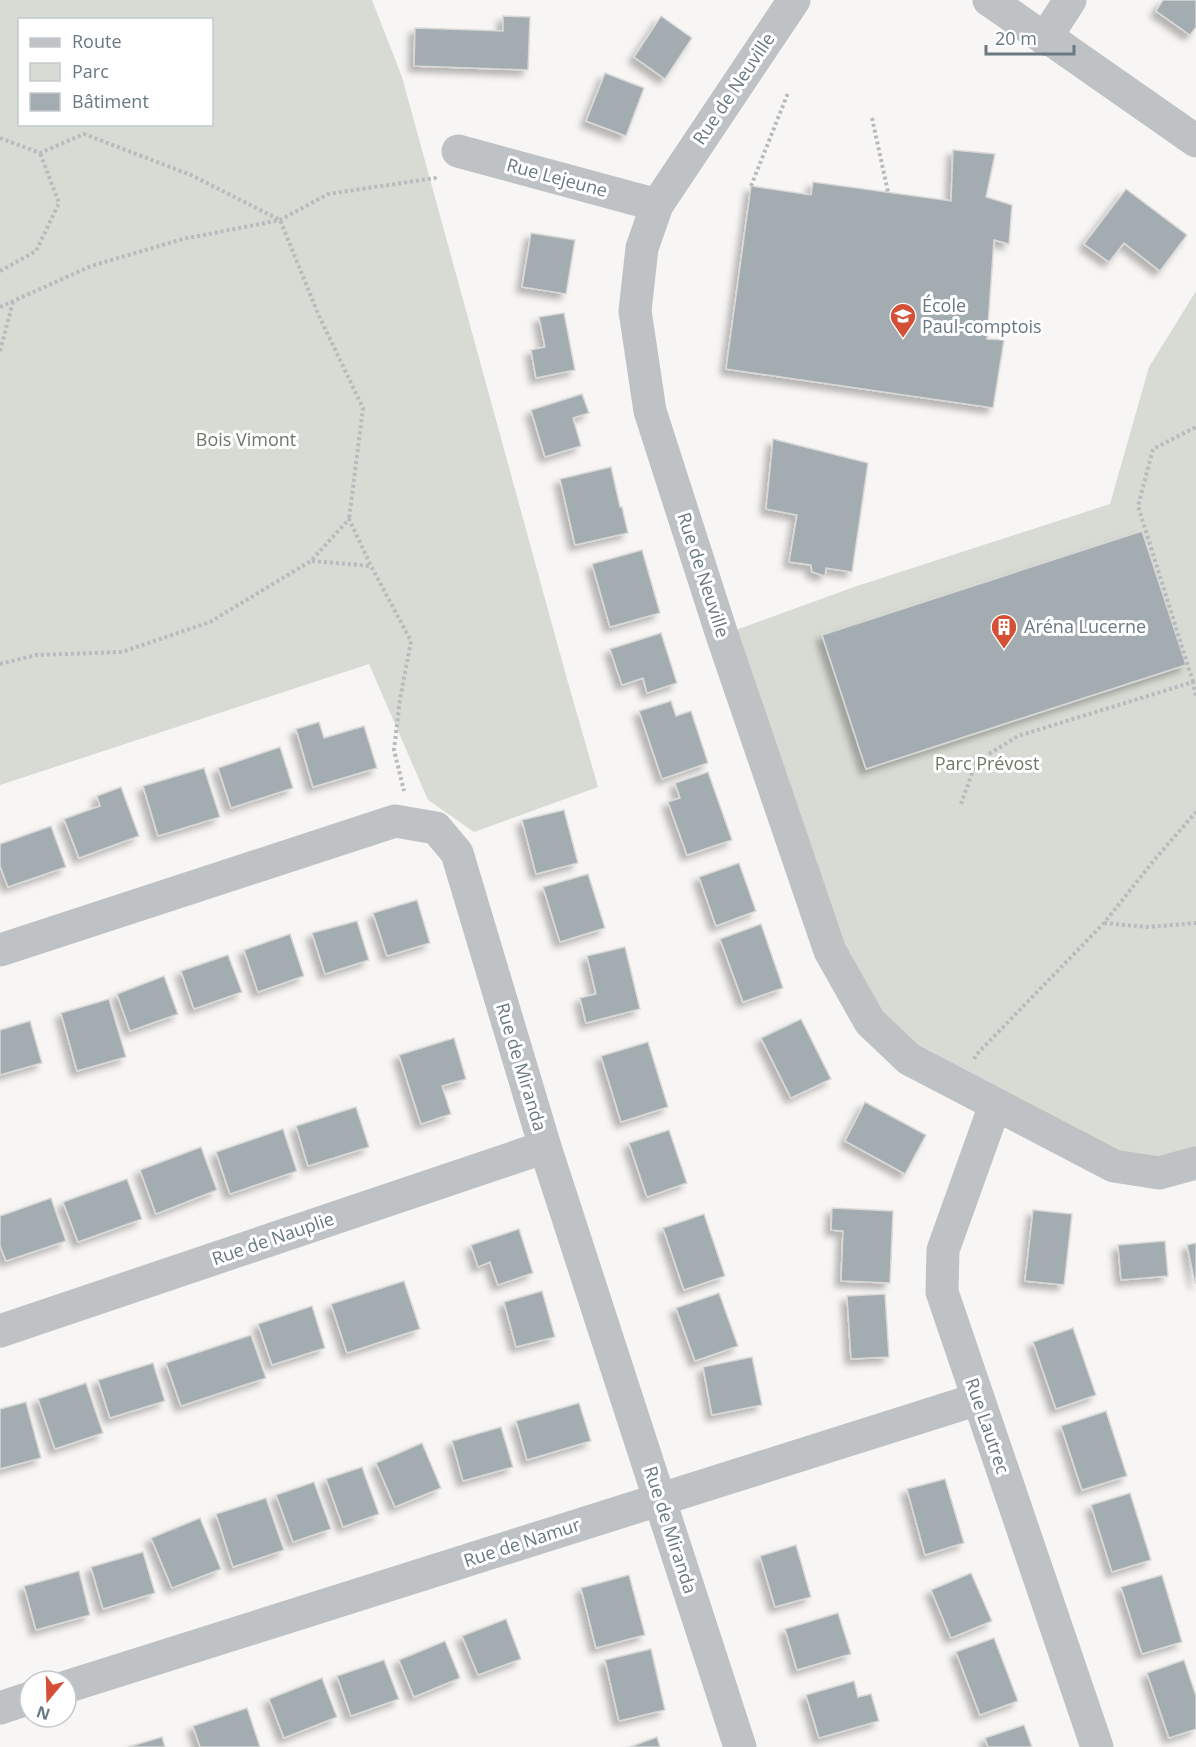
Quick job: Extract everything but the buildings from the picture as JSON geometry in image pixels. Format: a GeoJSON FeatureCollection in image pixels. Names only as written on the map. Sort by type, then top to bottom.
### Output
{"type":"FeatureCollection","features":[{"type":"Feature","properties":{"kind":"street","name":"Rue de Neuville"},"geometry":{"type":"LineString","coordinates":[[794,0],[657,205],[642,248],[634,311],[650,411],[734,669],[830,951],[870,1022],[909,1059],[1114,1166],[1158,1173],[1196,1163]]}},
{"type":"Feature","properties":{"kind":"street"},"geometry":{"type":"LineString","coordinates":[[989,0],[1044,39],[1053,41],[1196,141]]}},
{"type":"Feature","properties":{"kind":"street"},"geometry":{"type":"LineString","coordinates":[[1044,39],[1070,0]]}},
{"type":"Feature","properties":{"kind":"street","name":"Rue Lejeune"},"geometry":{"type":"LineString","coordinates":[[458,151],[657,205]]}},
{"type":"Feature","properties":{"kind":"street","name":"Rue de Miranda"},"geometry":{"type":"LineString","coordinates":[[0,950],[395,821],[436,828],[457,853],[545,1147],[740,1747]]}},
{"type":"Feature","properties":{"kind":"street","name":"Rue Lautrec"},"geometry":{"type":"LineString","coordinates":[[995,1104],[943,1250],[942,1292],[1097,1747]]}},
{"type":"Feature","properties":{"kind":"street","name":"Rue de Nauplie"},"geometry":{"type":"LineString","coordinates":[[0,1331],[545,1147]]}},
{"type":"Feature","properties":{"kind":"street","name":"Rue de Namur"},"geometry":{"type":"LineString","coordinates":[[78,1683],[978,1399]]}},
{"type":"Feature","properties":{"kind":"street"},"geometry":{"type":"LineString","coordinates":[[0,1708],[18,1702]]}},
{"type":"Feature","properties":{"kind":"path"},"geometry":{"type":"LineString","coordinates":[[752,186],[788,93]]}},
{"type":"Feature","properties":{"kind":"path"},"geometry":{"type":"LineString","coordinates":[[872,118],[888,192]]}},
{"type":"Feature","properties":{"kind":"path"},"geometry":{"type":"LineString","coordinates":[[0,138],[40,153],[84,134],[191,175],[280,220],[319,316],[363,408],[349,519],[411,641],[400,699],[394,750],[412,824]]}},
{"type":"Feature","properties":{"kind":"path"},"geometry":{"type":"LineString","coordinates":[[0,307],[91,266],[183,239],[280,220],[328,195],[435,178],[458,151]]}},
{"type":"Feature","properties":{"kind":"path"},"geometry":{"type":"LineString","coordinates":[[0,271],[36,251],[58,203],[40,153]]}},
{"type":"Feature","properties":{"kind":"path"},"geometry":{"type":"LineString","coordinates":[[0,351],[13,301]]}},
{"type":"Feature","properties":{"kind":"path"},"geometry":{"type":"LineString","coordinates":[[1196,427],[1153,448],[1138,506],[1196,697]]}},
{"type":"Feature","properties":{"kind":"path"},"geometry":{"type":"LineString","coordinates":[[0,664],[36,655],[122,652],[210,622],[311,561],[349,519]]}},
{"type":"Feature","properties":{"kind":"path"},"geometry":{"type":"LineString","coordinates":[[311,561],[371,566]]}},
{"type":"Feature","properties":{"kind":"path"},"geometry":{"type":"LineString","coordinates":[[960,804],[976,762],[1018,736],[1193,682]]}},
{"type":"Feature","properties":{"kind":"path"},"geometry":{"type":"LineString","coordinates":[[959,1085],[977,1054],[1104,923],[1196,812]]}},
{"type":"Feature","properties":{"kind":"path"},"geometry":{"type":"LineString","coordinates":[[1104,923],[1147,927],[1196,923]]}},
{"type":"Feature","properties":{"kind":"green space","name":"Bois Vimont"},"geometry":{"type":"Polygon","coordinates":[[[0,0],[372,0],[402,77],[598,787],[474,832],[428,800],[369,664],[0,785],[0,0]]]}},
{"type":"Feature","properties":{"kind":"green space","name":"Parc Prévost"},"geometry":{"type":"Polygon","coordinates":[[[1196,291],[1196,1163],[1159,1173],[870,1022],[722,635],[854,587],[1110,504],[1149,367],[1196,291]]]}},
{"type":"Feature","properties":{"kind":"place","name":"École Paul-comptois"},"geometry":{"type":"Point","coordinates":[903,339]}},
{"type":"Feature","properties":{"kind":"place","name":"Aréna Lucerne"},"geometry":{"type":"Point","coordinates":[1004,650]}}]}
